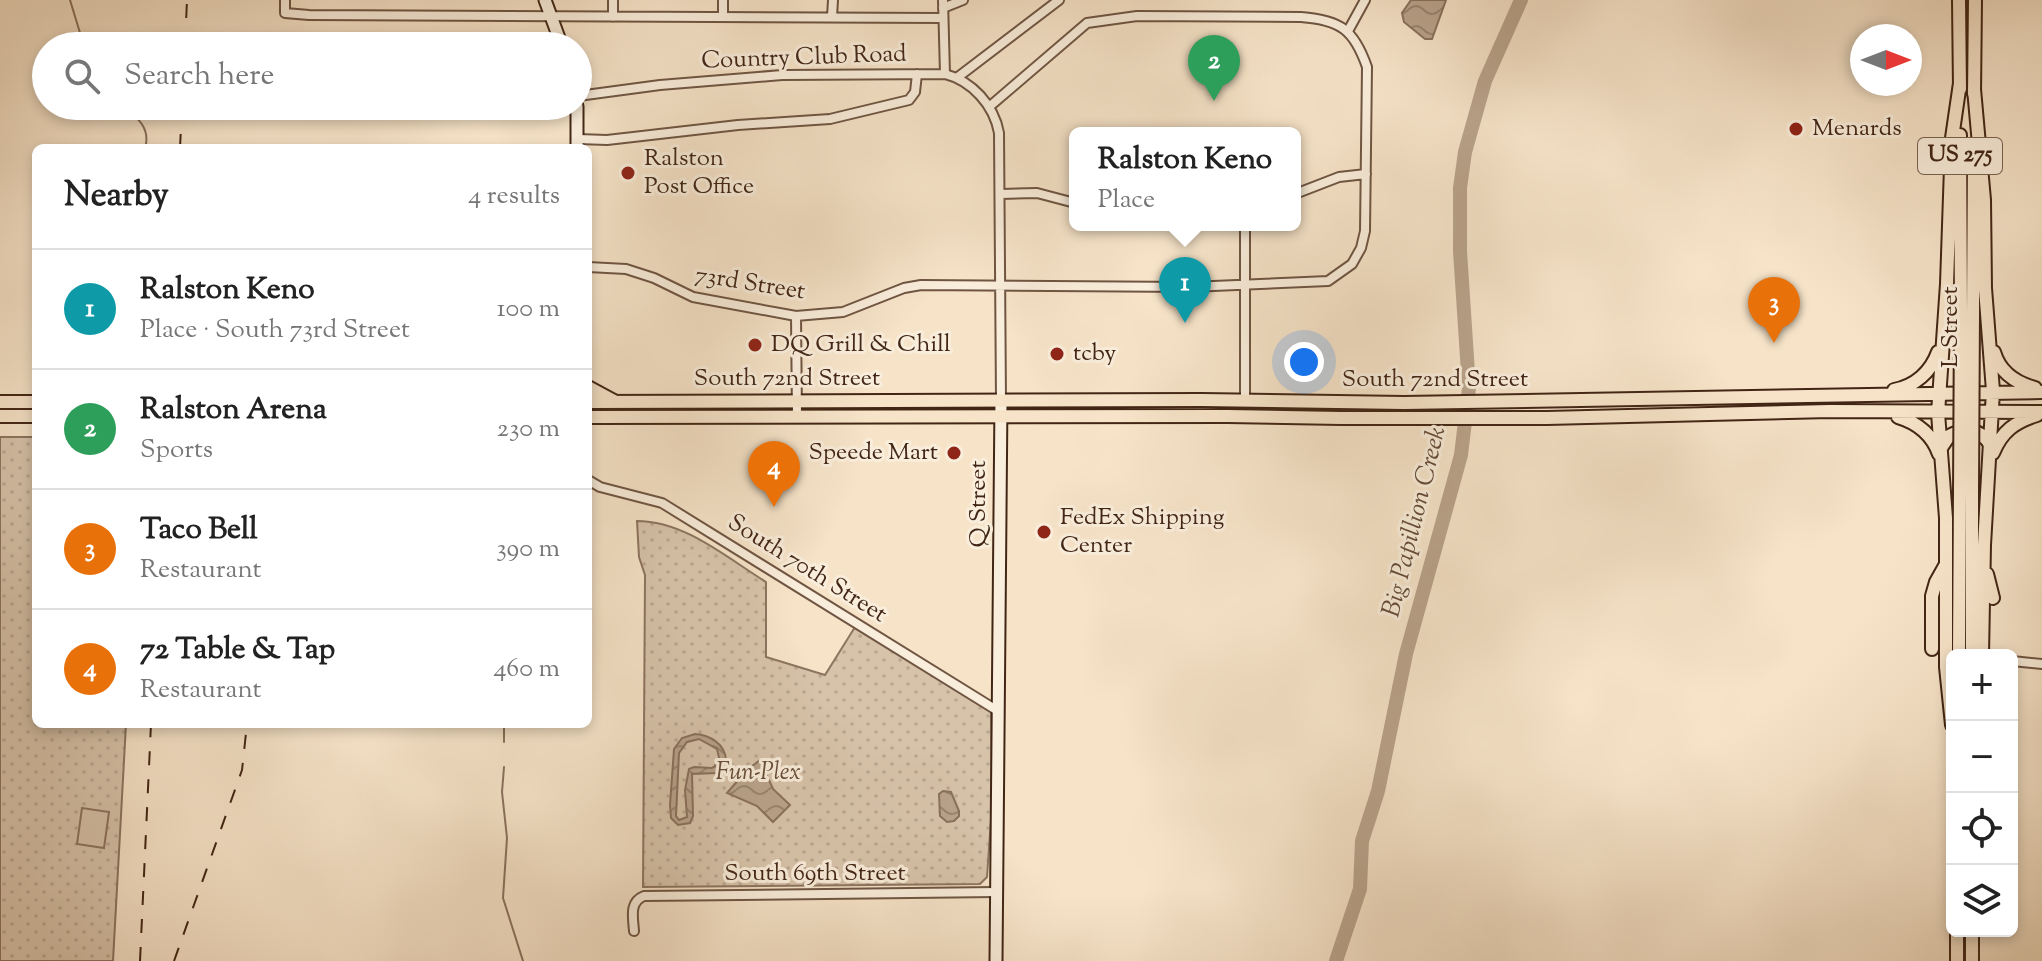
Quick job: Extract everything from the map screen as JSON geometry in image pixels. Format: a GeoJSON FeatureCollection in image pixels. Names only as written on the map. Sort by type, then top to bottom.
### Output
{"type":"FeatureCollection","features":[{"type":"Feature","properties":{"kind":"main road"},"geometry":{"type":"LineString","coordinates":[[545,0],[557,32]]}},
{"type":"Feature","properties":{"kind":"main road","name":"L Street"},"geometry":{"type":"LineString","coordinates":[[1959,0],[1967,313]]}},
{"type":"Feature","properties":{"kind":"main road","name":"L Street"},"geometry":{"type":"LineString","coordinates":[[1959,649],[1966,491],[1975,0]]}},
{"type":"Feature","properties":{"kind":"main road"},"geometry":{"type":"LineString","coordinates":[[1952,721],[1946,667],[1946,563],[1938,393],[1952,138],[1960,83]]}},
{"type":"Feature","properties":{"kind":"main road"},"geometry":{"type":"LineString","coordinates":[[1974,89],[1984,200],[1984,263],[1993,391],[1982,649]]}},
{"type":"Feature","properties":{"kind":"main road"},"geometry":{"type":"LineString","coordinates":[[577,120],[577,144]]}},
{"type":"Feature","properties":{"kind":"main road"},"geometry":{"type":"LineString","coordinates":[[1863,395],[1903,388],[1922,377],[1936,358],[1943,337]]}},
{"type":"Feature","properties":{"kind":"main road"},"geometry":{"type":"LineString","coordinates":[[1990,338],[2002,369],[2021,384],[2042,391]]}},
{"type":"Feature","properties":{"kind":"main road"},"geometry":{"type":"LineString","coordinates":[[1942,354],[1947,367],[1956,373],[1968,375],[1985,367],[1990,357]]}},
{"type":"Feature","properties":{"kind":"main road"},"geometry":{"type":"LineString","coordinates":[[592,389],[617,402]]}},
{"type":"Feature","properties":{"kind":"main road","name":"South 72nd Street"},"geometry":{"type":"LineString","coordinates":[[592,402],[1001,400],[1430,403],[2042,391]]}},
{"type":"Feature","properties":{"kind":"main road","name":"Q Street"},"geometry":{"type":"LineString","coordinates":[[996,961],[1001,400]]}},
{"type":"Feature","properties":{"kind":"main road"},"geometry":{"type":"LineString","coordinates":[[1175,416],[1191,409],[1237,407],[1245,401]]}},
{"type":"Feature","properties":{"kind":"main road"},"geometry":{"type":"LineString","coordinates":[[0,402],[32,402]]}},
{"type":"Feature","properties":{"kind":"main road"},"geometry":{"type":"LineString","coordinates":[[1864,411],[1902,418],[1921,428],[1936,446],[1942,468]]}},
{"type":"Feature","properties":{"kind":"main road","name":"South 72nd Street"},"geometry":{"type":"LineString","coordinates":[[592,417],[1428,418],[1864,411],[2042,413]]}},
{"type":"Feature","properties":{"kind":"main road"},"geometry":{"type":"LineString","coordinates":[[1989,468],[2005,432],[2024,419],[2042,413]]}},
{"type":"Feature","properties":{"kind":"main road"},"geometry":{"type":"LineString","coordinates":[[0,416],[32,416]]}},
{"type":"Feature","properties":{"kind":"main road"},"geometry":{"type":"LineString","coordinates":[[1941,448],[1949,436],[1968,430],[1982,435],[1990,445]]}},
{"type":"Feature","properties":{"kind":"main road","name":"L Street"},"geometry":{"type":"LineString","coordinates":[[1966,491],[1972,649]]}},
{"type":"Feature","properties":{"kind":"main road"},"geometry":{"type":"LineString","coordinates":[[1932,649],[1932,596],[1946,563]]}},
{"type":"Feature","properties":{"kind":"main road"},"geometry":{"type":"LineString","coordinates":[[1984,564],[1993,598]]}},
{"type":"Feature","properties":{"kind":"main road"},"geometry":{"type":"LineString","coordinates":[[1957,937],[1957,961]]}},
{"type":"Feature","properties":{"kind":"main road"},"geometry":{"type":"LineString","coordinates":[[1972,937],[1972,961]]}},
{"type":"Feature","properties":{"kind":"street"},"geometry":{"type":"LineString","coordinates":[[285,0],[285,13],[379,17],[832,17],[943,9],[963,0]]}},
{"type":"Feature","properties":{"kind":"street"},"geometry":{"type":"LineString","coordinates":[[613,0],[613,17]]}},
{"type":"Feature","properties":{"kind":"street"},"geometry":{"type":"LineString","coordinates":[[723,0],[723,17]]}},
{"type":"Feature","properties":{"kind":"street"},"geometry":{"type":"LineString","coordinates":[[832,17],[833,0]]}},
{"type":"Feature","properties":{"kind":"street"},"geometry":{"type":"LineString","coordinates":[[958,77],[1059,0]]}},
{"type":"Feature","properties":{"kind":"street"},"geometry":{"type":"LineString","coordinates":[[1348,31],[1365,0]]}},
{"type":"Feature","properties":{"kind":"street"},"geometry":{"type":"LineString","coordinates":[[943,9],[945,74],[958,77],[974,89],[989,107],[1087,23],[1137,16],[1301,17],[1328,20],[1348,31],[1359,46],[1367,67],[1366,174],[1339,177],[1301,192]]}},
{"type":"Feature","properties":{"kind":"street"},"geometry":{"type":"LineString","coordinates":[[577,144],[850,116],[909,100],[915,92],[917,74]]}},
{"type":"Feature","properties":{"kind":"street","name":"Country Club Road"},"geometry":{"type":"LineString","coordinates":[[592,94],[782,75],[945,74]]}},
{"type":"Feature","properties":{"kind":"street","name":"Q Street"},"geometry":{"type":"LineString","coordinates":[[989,107],[999,133],[1001,400]]}},
{"type":"Feature","properties":{"kind":"street","name":"73rd Street"},"geometry":{"type":"LineString","coordinates":[[592,267],[626,269],[654,278],[693,297],[796,316],[843,312],[913,286],[1113,287],[1328,281],[1352,264],[1361,248],[1365,231],[1366,174]]}},
{"type":"Feature","properties":{"kind":"street"},"geometry":{"type":"LineString","coordinates":[[1001,194],[1037,193],[1069,201]]}},
{"type":"Feature","properties":{"kind":"street"},"geometry":{"type":"LineString","coordinates":[[1245,231],[1245,401]]}},
{"type":"Feature","properties":{"kind":"street"},"geometry":{"type":"LineString","coordinates":[[796,316],[797,417]]}},
{"type":"Feature","properties":{"kind":"street","name":"South 70th Street"},"geometry":{"type":"LineString","coordinates":[[592,482],[662,503],[998,711]]}},
{"type":"Feature","properties":{"kind":"street"},"geometry":{"type":"LineString","coordinates":[[2018,662],[2042,664]]}},
{"type":"Feature","properties":{"kind":"street","name":"South 69th Street"},"geometry":{"type":"LineString","coordinates":[[634,931],[633,906],[635,900],[644,896],[996,892]]}},
{"type":"Feature","properties":{"kind":"green space"},"geometry":{"type":"Polygon","coordinates":[[[0,437],[32,437],[32,728],[126,728],[113,961],[0,961],[0,437]]]}},
{"type":"Feature","properties":{"kind":"green space","name":"Fun-Plex"},"geometry":{"type":"Polygon","coordinates":[[[637,521],[672,527],[689,534],[766,582],[766,657],[825,675],[855,627],[991,710],[992,805],[987,877],[980,884],[643,887],[645,575],[639,557],[637,521]]]}},
{"type":"Feature","properties":{"kind":"green space"},"geometry":{"type":"Polygon","coordinates":[[[82,808],[109,812],[104,848],[77,844],[82,808]]]}},
{"type":"Feature","properties":{"kind":"water"},"geometry":{"type":"Polygon","coordinates":[[[1411,0],[1446,0],[1432,39],[1425,39],[1404,22],[1402,13],[1411,0]]]}},
{"type":"Feature","properties":{"kind":"water"},"geometry":{"type":"Polygon","coordinates":[[[695,734],[711,738],[723,749],[726,760],[717,773],[692,774],[693,816],[690,823],[678,825],[671,818],[670,805],[674,749],[682,738],[695,734]],[[699,739],[687,742],[679,753],[676,816],[679,820],[687,817],[685,790],[689,769],[712,768],[720,762],[717,749],[699,739]]]}},
{"type":"Feature","properties":{"kind":"water"},"geometry":{"type":"Polygon","coordinates":[[[760,760],[773,789],[790,805],[773,822],[757,806],[727,793],[760,760]]]}},
{"type":"Feature","properties":{"kind":"water"},"geometry":{"type":"Polygon","coordinates":[[[951,792],[959,811],[954,821],[947,822],[940,816],[939,794],[951,792]]]}},
{"type":"Feature","properties":{"kind":"waterway"},"geometry":{"type":"LineString","coordinates":[[70,0],[80,32]]}},
{"type":"Feature","properties":{"kind":"waterway","name":"Big Papillion Creek"},"geometry":{"type":"LineString","coordinates":[[1336,961],[1360,889],[1362,841],[1378,791],[1406,654],[1461,455],[1469,388],[1460,251],[1460,188],[1465,152],[1485,81],[1521,0]]}},
{"type":"Feature","properties":{"kind":"waterway"},"geometry":{"type":"LineString","coordinates":[[138,120],[145,130],[146,144]]}},
{"type":"Feature","properties":{"kind":"waterway"},"geometry":{"type":"LineString","coordinates":[[504,728],[504,742]]}},
{"type":"Feature","properties":{"kind":"waterway"},"geometry":{"type":"LineString","coordinates":[[504,767],[502,792],[507,838],[503,898],[523,961]]}},
{"type":"Feature","properties":{"kind":"railway"},"geometry":{"type":"LineString","coordinates":[[186,32],[187,0]]}},
{"type":"Feature","properties":{"kind":"railway"},"geometry":{"type":"LineString","coordinates":[[180,144],[181,120]]}},
{"type":"Feature","properties":{"kind":"railway"},"geometry":{"type":"LineString","coordinates":[[140,961],[151,728]]}},
{"type":"Feature","properties":{"kind":"railway"},"geometry":{"type":"LineString","coordinates":[[174,961],[242,770],[247,728]]}},
{"type":"Feature","properties":{"kind":"place","name":"Ralston Arena"},"geometry":{"type":"Point","coordinates":[1214,101]}},
{"type":"Feature","properties":{"kind":"place","name":"Menards"},"geometry":{"type":"Point","coordinates":[1796,129]}},
{"type":"Feature","properties":{"kind":"place","name":"Ralston Post Office"},"geometry":{"type":"Point","coordinates":[628,173]}},
{"type":"Feature","properties":{"kind":"place","name":"Ralston Keno"},"geometry":{"type":"Point","coordinates":[1185,323]}},
{"type":"Feature","properties":{"kind":"place","name":"Taco Bell"},"geometry":{"type":"Point","coordinates":[1774,343]}},
{"type":"Feature","properties":{"kind":"place","name":"DQ Grill & Chill"},"geometry":{"type":"Point","coordinates":[755,345]}},
{"type":"Feature","properties":{"kind":"place","name":"tcby"},"geometry":{"type":"Point","coordinates":[1057,354]}},
{"type":"Feature","properties":{"kind":"place","name":"Speede Mart"},"geometry":{"type":"Point","coordinates":[954,453]}},
{"type":"Feature","properties":{"kind":"place","name":"72 Table & Tap"},"geometry":{"type":"Point","coordinates":[774,507]}},
{"type":"Feature","properties":{"kind":"place","name":"FedEx Shipping Center"},"geometry":{"type":"Point","coordinates":[1044,532]}}]}
